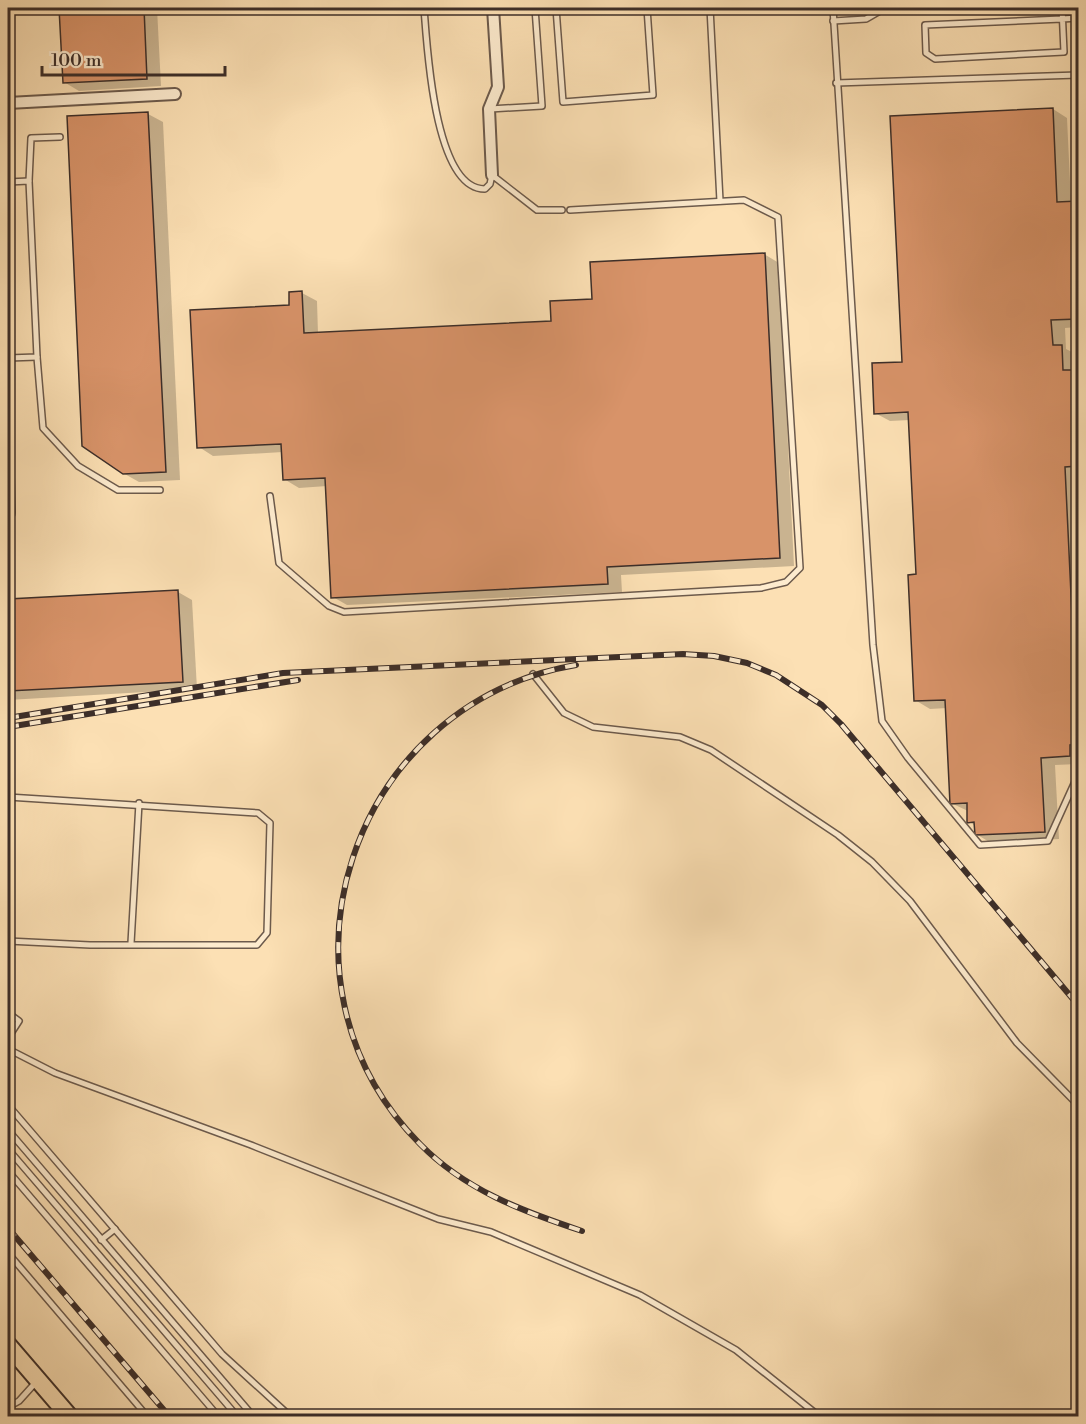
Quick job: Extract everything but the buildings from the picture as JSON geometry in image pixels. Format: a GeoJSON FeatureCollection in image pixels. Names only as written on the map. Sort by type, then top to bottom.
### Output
{"type":"FeatureCollection","features":[{"type":"Feature","properties":{"kind":"main road"},"geometry":{"type":"LineString","coordinates":[[8,1345],[69,1416]]}},
{"type":"Feature","properties":{"kind":"street"},"geometry":{"type":"LineString","coordinates":[[492,175],[489,109],[498,87],[493,8]]}},
{"type":"Feature","properties":{"kind":"street"},"geometry":{"type":"LineString","coordinates":[[8,103],[176,94]]}},
{"type":"Feature","properties":{"kind":"street"},"geometry":{"type":"LineString","coordinates":[[8,478],[8,514]]}},
{"type":"Feature","properties":{"kind":"lane"},"geometry":{"type":"LineString","coordinates":[[424,8],[437,120],[447,152],[465,183],[475,189],[484,189],[490,184],[492,175],[537,210],[562,210]]}},
{"type":"Feature","properties":{"kind":"lane"},"geometry":{"type":"LineString","coordinates":[[489,109],[542,106],[535,8]]}},
{"type":"Feature","properties":{"kind":"lane"},"geometry":{"type":"LineString","coordinates":[[556,8],[563,102],[653,96],[647,8]]}},
{"type":"Feature","properties":{"kind":"lane"},"geometry":{"type":"LineString","coordinates":[[710,8],[720,201]]}},
{"type":"Feature","properties":{"kind":"lane"},"geometry":{"type":"LineString","coordinates":[[833,8],[873,645],[882,721],[908,758],[980,846],[1048,841],[1078,775]]}},
{"type":"Feature","properties":{"kind":"lane"},"geometry":{"type":"LineString","coordinates":[[833,21],[866,19],[885,8]]}},
{"type":"Feature","properties":{"kind":"lane"},"geometry":{"type":"LineString","coordinates":[[1062,8],[1062,19],[1064,52],[935,59],[926,53],[925,25],[1062,19],[1078,18]]}},
{"type":"Feature","properties":{"kind":"lane"},"geometry":{"type":"LineString","coordinates":[[836,82],[1078,75]]}},
{"type":"Feature","properties":{"kind":"lane"},"geometry":{"type":"LineString","coordinates":[[60,137],[31,138],[29,181],[37,357],[43,428],[78,466],[118,490],[160,490]]}},
{"type":"Feature","properties":{"kind":"lane"},"geometry":{"type":"LineString","coordinates":[[8,182],[29,181]]}},
{"type":"Feature","properties":{"kind":"lane"},"geometry":{"type":"LineString","coordinates":[[270,496],[279,562],[329,606],[344,612],[761,588],[786,582],[800,568],[778,217],[744,200],[570,210]]}},
{"type":"Feature","properties":{"kind":"lane"},"geometry":{"type":"LineString","coordinates":[[8,358],[37,357]]}},
{"type":"Feature","properties":{"kind":"lane"},"geometry":{"type":"LineString","coordinates":[[533,674],[564,713],[593,727],[680,737],[711,750],[847,842],[872,862],[910,901],[1017,1043],[1078,1105]]}},
{"type":"Feature","properties":{"kind":"lane"},"geometry":{"type":"LineString","coordinates":[[8,797],[258,813],[270,823],[267,933],[257,945],[131,943],[90,945],[8,941]]}},
{"type":"Feature","properties":{"kind":"lane"},"geometry":{"type":"LineString","coordinates":[[131,943],[139,804]]}},
{"type":"Feature","properties":{"kind":"lane"},"geometry":{"type":"LineString","coordinates":[[8,1013],[19,1021],[8,1038]]}},
{"type":"Feature","properties":{"kind":"lane"},"geometry":{"type":"LineString","coordinates":[[8,1049],[55,1073],[251,1146],[438,1220],[490,1232],[640,1295],[736,1350],[819,1416]]}},
{"type":"Feature","properties":{"kind":"lane"},"geometry":{"type":"LineString","coordinates":[[8,1105],[222,1354],[290,1416]]}},
{"type":"Feature","properties":{"kind":"lane"},"geometry":{"type":"LineString","coordinates":[[8,1130],[253,1416]]}},
{"type":"Feature","properties":{"kind":"lane"},"geometry":{"type":"LineString","coordinates":[[8,1149],[237,1416]]}},
{"type":"Feature","properties":{"kind":"lane"},"geometry":{"type":"LineString","coordinates":[[8,1171],[218,1416]]}},
{"type":"Feature","properties":{"kind":"lane"},"geometry":{"type":"LineString","coordinates":[[101,1240],[114,1229]]}},
{"type":"Feature","properties":{"kind":"lane"},"geometry":{"type":"LineString","coordinates":[[8,1253],[147,1416]]}},
{"type":"Feature","properties":{"kind":"lane"},"geometry":{"type":"LineString","coordinates":[[13,1416],[8,1407],[19,1401],[38,1380]]}},
{"type":"Feature","properties":{"kind":"railway"},"geometry":{"type":"LineString","coordinates":[[8,718],[283,673],[683,654],[714,656],[747,663],[776,675],[822,705],[841,724],[1078,1005]]}},
{"type":"Feature","properties":{"kind":"railway"},"geometry":{"type":"LineString","coordinates":[[576,665],[498,690],[434,733],[385,790],[353,858],[339,931],[344,1006],[371,1078],[420,1144],[456,1174],[495,1197],[582,1231]]}},
{"type":"Feature","properties":{"kind":"railway"},"geometry":{"type":"LineString","coordinates":[[8,727],[298,680]]}},
{"type":"Feature","properties":{"kind":"railway"},"geometry":{"type":"LineString","coordinates":[[8,1228],[169,1416]]}}]}
